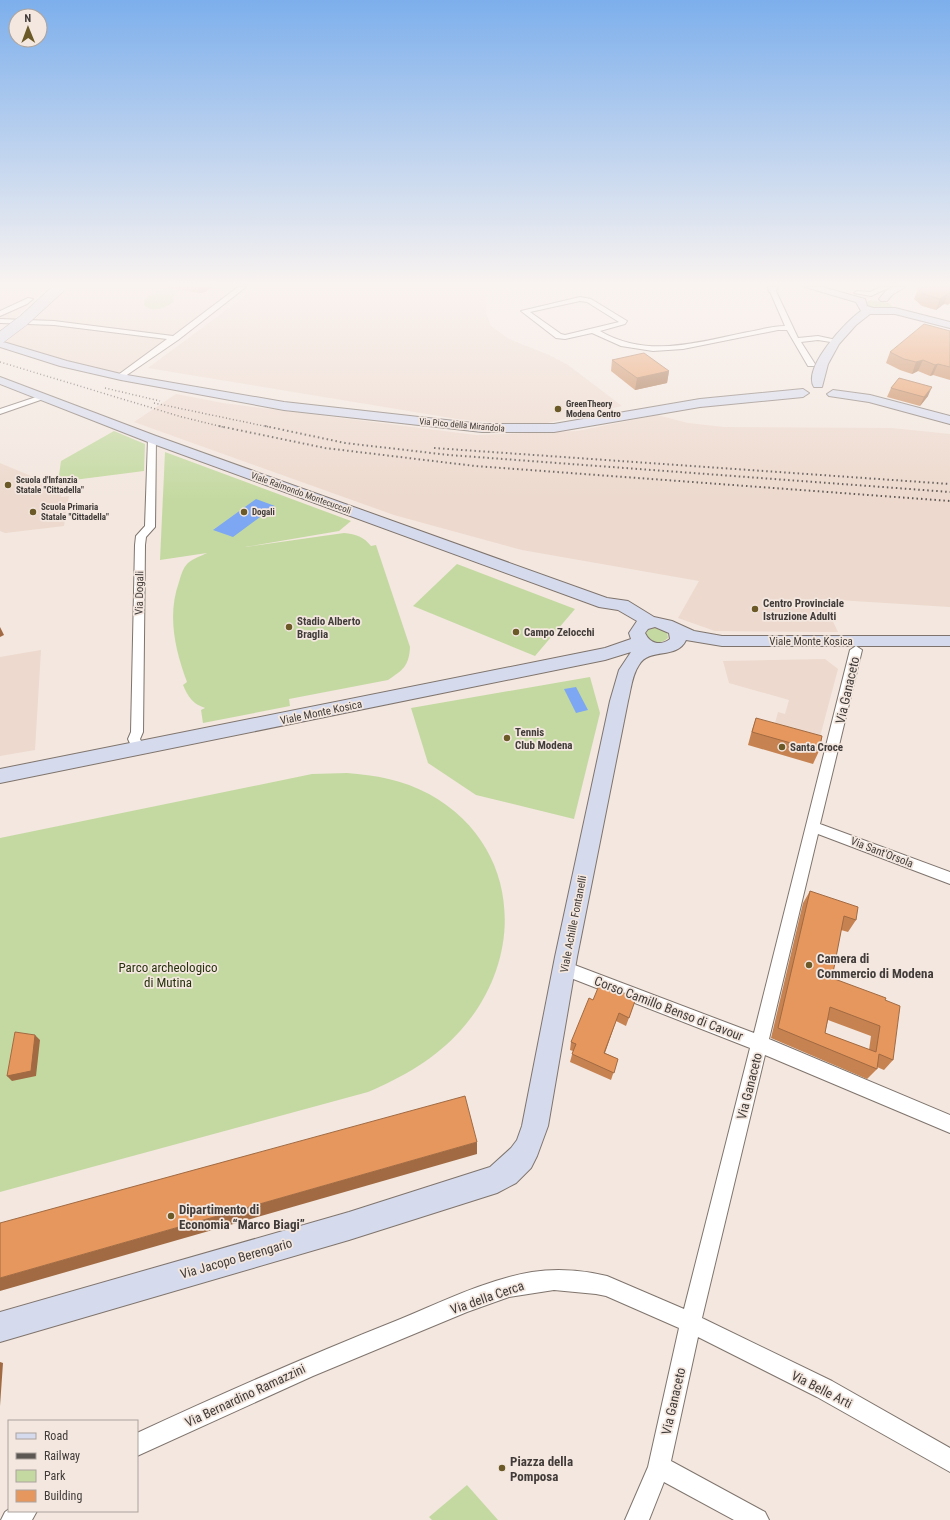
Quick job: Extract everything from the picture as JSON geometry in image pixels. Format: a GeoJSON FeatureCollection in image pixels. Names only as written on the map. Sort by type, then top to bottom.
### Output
{"type":"FeatureCollection","features":[{"type":"Feature","properties":{"kind":"street","name":"Via Pico della Mirandola"},"geometry":{"type":"LineString","coordinates":[[45,358],[121,377],[284,406],[507,430],[554,428],[700,403],[818,396]]}},
{"type":"Feature","properties":{"kind":"street"},"geometry":{"type":"LineString","coordinates":[[121,377],[147,358]]}},
{"type":"Feature","properties":{"kind":"street"},"geometry":{"type":"LineString","coordinates":[[807,358],[811,364]]}},
{"type":"Feature","properties":{"kind":"street"},"geometry":{"type":"LineString","coordinates":[[818,385],[820,366],[825,358]]}},
{"type":"Feature","properties":{"kind":"street","name":"Viale Raimondo Montecuccoli"},"geometry":{"type":"LineString","coordinates":[[0,380],[152,439],[605,602],[607,606],[630,620],[646,635]]}},
{"type":"Feature","properties":{"kind":"street"},"geometry":{"type":"LineString","coordinates":[[818,396],[829,388],[818,385],[803,386],[801,390],[818,396],[870,399],[950,420]]}},
{"type":"Feature","properties":{"kind":"street"},"geometry":{"type":"LineString","coordinates":[[0,412],[45,397]]}},
{"type":"Feature","properties":{"kind":"street","name":"Via Dogali"},"geometry":{"type":"LineString","coordinates":[[139,749],[134,739],[137,732],[140,545],[141,536],[150,527],[152,439]]}},
{"type":"Feature","properties":{"kind":"street","name":"Viale Monte Kosica"},"geometry":{"type":"LineString","coordinates":[[0,776],[139,749],[623,649],[646,635],[663,622],[687,635],[722,641],[950,641]]}},
{"type":"Feature","properties":{"kind":"street"},"geometry":{"type":"LineString","coordinates":[[674,628],[679,636],[675,644]]}},
{"type":"Feature","properties":{"kind":"street","name":"Viale Monte Kosica"},"geometry":{"type":"LineString","coordinates":[[646,635],[670,647],[675,644],[723,648],[950,650]]}},
{"type":"Feature","properties":{"kind":"street","name":"Viale Achille Fontanelli"},"geometry":{"type":"LineString","coordinates":[[528,1147],[535,1126],[564,968],[618,701],[629,667],[634,658],[639,654],[646,635]]}},
{"type":"Feature","properties":{"kind":"street","name":"Viale Achille Fontanelli"},"geometry":{"type":"LineString","coordinates":[[618,701],[619,656],[623,649]]}},
{"type":"Feature","properties":{"kind":"street","name":"Via Ganaceto"},"geometry":{"type":"LineString","coordinates":[[637,1520],[659,1467],[691,1322],[814,827],[856,650]]}},
{"type":"Feature","properties":{"kind":"street","name":"Via Sant'Orsola"},"geometry":{"type":"LineString","coordinates":[[814,827],[950,878]]}},
{"type":"Feature","properties":{"kind":"street","name":"Corso Camillo Benso di Cavour"},"geometry":{"type":"LineString","coordinates":[[564,968],[760,1044],[950,1124]]}},
{"type":"Feature","properties":{"kind":"street","name":"Via Jacopo Berengario"},"geometry":{"type":"LineString","coordinates":[[0,1327],[349,1226],[497,1179],[515,1165],[528,1147]]}},
{"type":"Feature","properties":{"kind":"street","name":"Via della Cerca"},"geometry":{"type":"LineString","coordinates":[[355,1348],[501,1289],[541,1281],[580,1281],[600,1284],[691,1322]]}},
{"type":"Feature","properties":{"kind":"street","name":"Via Belle Arti"},"geometry":{"type":"LineString","coordinates":[[691,1322],[897,1428],[950,1460]]}},
{"type":"Feature","properties":{"kind":"street","name":"Via Bernardino Ramazzini"},"geometry":{"type":"LineString","coordinates":[[138,1445],[305,1368],[355,1348]]}},
{"type":"Feature","properties":{"kind":"street"},"geometry":{"type":"LineString","coordinates":[[659,1467],[754,1519]]}},
{"type":"Feature","properties":{"kind":"street"},"geometry":{"type":"LineString","coordinates":[[13,1520],[23,1512]]}},
{"type":"Feature","properties":{"kind":"shaded area"},"geometry":{"type":"Polygon","coordinates":[[[60,358],[143,358],[123,371],[112,373],[60,358]]]}},
{"type":"Feature","properties":{"kind":"shaded area"},"geometry":{"type":"Polygon","coordinates":[[[162,358],[555,358],[568,365],[622,406],[534,426],[457,419],[148,368],[162,358]]]}},
{"type":"Feature","properties":{"kind":"shaded area"},"geometry":{"type":"Polygon","coordinates":[[[176,394],[223,403],[476,435],[577,431],[657,415],[688,423],[724,427],[892,428],[950,434],[950,607],[822,599],[838,632],[715,631],[678,618],[699,581],[522,550],[394,515],[134,422],[176,394]]]}},
{"type":"Feature","properties":{"kind":"shaded area","name":"Scuola Primaria Statale \"Cittadella\""},"geometry":{"type":"Polygon","coordinates":[[[0,463],[48,483],[64,481],[61,497],[69,496],[64,526],[5,533],[0,531],[0,463]]]}},
{"type":"Feature","properties":{"kind":"shaded area"},"geometry":{"type":"Polygon","coordinates":[[[41,650],[35,750],[0,756],[0,657],[41,650]]]}},
{"type":"Feature","properties":{"kind":"shaded area"},"geometry":{"type":"Polygon","coordinates":[[[825,659],[838,669],[817,748],[772,734],[778,712],[785,714],[789,700],[729,683],[723,661],[825,659]]]}},
{"type":"Feature","properties":{"kind":"green space"},"geometry":{"type":"Polygon","coordinates":[[[114,431],[145,444],[144,471],[58,482],[61,461],[114,431]]]}},
{"type":"Feature","properties":{"kind":"green space","name":"Stadio Alberto Braglia"},"geometry":{"type":"Polygon","coordinates":[[[165,452],[351,521],[339,531],[245,547],[344,533],[359,536],[366,540],[371,546],[376,545],[410,647],[407,663],[404,667],[388,680],[289,699],[290,706],[203,723],[201,710],[205,708],[191,700],[183,685],[187,682],[176,645],[173,620],[175,594],[183,569],[190,561],[207,553],[160,560],[165,452]]]}},
{"type":"Feature","properties":{"kind":"green space","name":"Campo Zelocchi"},"geometry":{"type":"Polygon","coordinates":[[[457,564],[575,609],[535,656],[413,606],[457,564]]]}},
{"type":"Feature","properties":{"kind":"green space"},"geometry":{"type":"Polygon","coordinates":[[[659,628],[667,632],[668,638],[662,642],[653,641],[646,634],[648,630],[659,628]]]}},
{"type":"Feature","properties":{"kind":"green space","name":"Tennis Club Modena"},"geometry":{"type":"Polygon","coordinates":[[[590,677],[600,713],[574,819],[476,795],[428,763],[411,708],[590,677]]]}},
{"type":"Feature","properties":{"kind":"green space","name":"Parco archeologico di Mutina"},"geometry":{"type":"Polygon","coordinates":[[[347,773],[389,779],[409,785],[429,794],[459,815],[482,842],[497,871],[504,903],[504,936],[497,969],[482,1001],[461,1030],[440,1050],[418,1066],[394,1080],[368,1092],[0,1192],[0,838],[312,774],[347,773]]]}},
{"type":"Feature","properties":{"kind":"green space"},"geometry":{"type":"Polygon","coordinates":[[[467,1485],[498,1520],[432,1520],[429,1517],[467,1485]]]}},
{"type":"Feature","properties":{"kind":"water"},"geometry":{"type":"Polygon","coordinates":[[[256,499],[275,506],[233,537],[213,530],[256,499]]]}},
{"type":"Feature","properties":{"kind":"water"},"geometry":{"type":"Polygon","coordinates":[[[576,687],[588,710],[576,713],[564,689],[576,687]]]}},
{"type":"Feature","properties":{"kind":"building"},"geometry":{"type":"Polygon","coordinates":[[[621,358],[651,358],[669,371],[637,378],[612,360],[621,358]]]}},
{"type":"Feature","properties":{"kind":"building"},"geometry":{"type":"Polygon","coordinates":[[[902,358],[950,358],[950,367],[938,364],[935,365],[923,360],[916,362],[902,358]]]}},
{"type":"Feature","properties":{"kind":"building"},"geometry":{"type":"Polygon","coordinates":[[[899,378],[932,387],[924,397],[891,388],[899,378]]]}},
{"type":"Feature","properties":{"kind":"building"},"geometry":{"type":"Polygon","coordinates":[[[756,718],[822,736],[819,751],[752,732],[756,718]]]}},
{"type":"Feature","properties":{"kind":"building","name":"Camera di Commercio di Modena"},"geometry":{"type":"Polygon","coordinates":[[[810,891],[858,907],[856,920],[844,916],[832,978],[886,998],[885,1000],[900,1006],[893,1060],[879,1054],[877,1069],[778,1028],[810,891]],[[830,1007],[825,1033],[876,1052],[880,1026],[830,1007]]]}},
{"type":"Feature","properties":{"kind":"building"},"geometry":{"type":"Polygon","coordinates":[[[600,983],[636,998],[629,1018],[619,1013],[604,1053],[618,1059],[614,1073],[572,1054],[576,1044],[571,1042],[589,998],[593,1000],[600,983]]]}},
{"type":"Feature","properties":{"kind":"building"},"geometry":{"type":"Polygon","coordinates":[[[15,1032],[35,1035],[31,1071],[7,1076],[15,1032]]]}},
{"type":"Feature","properties":{"kind":"building","name":"Dipartimento di Economia “Marco Biagi”"},"geometry":{"type":"Polygon","coordinates":[[[465,1096],[477,1142],[0,1278],[0,1223],[465,1096]]]}},
{"type":"Feature","properties":{"kind":"railway"},"geometry":{"type":"LineString","coordinates":[[0,362],[182,417],[223,427]]}},
{"type":"Feature","properties":{"kind":"railway"},"geometry":{"type":"LineString","coordinates":[[105,388],[160,401]]}},
{"type":"Feature","properties":{"kind":"railway"},"geometry":{"type":"LineString","coordinates":[[154,403],[269,427]]}},
{"type":"Feature","properties":{"kind":"railway"},"geometry":{"type":"LineString","coordinates":[[219,426],[325,448],[475,466],[950,501]]}},
{"type":"Feature","properties":{"kind":"railway"},"geometry":{"type":"LineString","coordinates":[[265,426],[345,443],[449,455],[950,492]]}},
{"type":"Feature","properties":{"kind":"railway"},"geometry":{"type":"LineString","coordinates":[[434,448],[950,484]]}},
{"type":"Feature","properties":{"kind":"place","name":"GreenTheory Modena Centro"},"geometry":{"type":"Point","coordinates":[558,409]}},
{"type":"Feature","properties":{"kind":"place","name":"Scuola d'Infanzia Statale \"Cittadella\""},"geometry":{"type":"Point","coordinates":[8,485]}},
{"type":"Feature","properties":{"kind":"place","name":"Scuola Primaria Statale \"Cittadella\""},"geometry":{"type":"Point","coordinates":[33,512]}},
{"type":"Feature","properties":{"kind":"place","name":"Dogali"},"geometry":{"type":"Point","coordinates":[244,512]}},
{"type":"Feature","properties":{"kind":"place","name":"Centro Provinciale Istruzione Adulti"},"geometry":{"type":"Point","coordinates":[755,609]}},
{"type":"Feature","properties":{"kind":"place","name":"Stadio Alberto Braglia"},"geometry":{"type":"Point","coordinates":[289,627]}},
{"type":"Feature","properties":{"kind":"place","name":"Campo Zelocchi"},"geometry":{"type":"Point","coordinates":[516,632]}},
{"type":"Feature","properties":{"kind":"place","name":"Tennis Club Modena"},"geometry":{"type":"Point","coordinates":[507,738]}},
{"type":"Feature","properties":{"kind":"place","name":"Santa Croce"},"geometry":{"type":"Point","coordinates":[782,747]}},
{"type":"Feature","properties":{"kind":"place","name":"Camera di Commercio di Modena"},"geometry":{"type":"Point","coordinates":[809,965]}},
{"type":"Feature","properties":{"kind":"place","name":"Dipartimento di Economia “Marco Biagi”"},"geometry":{"type":"Point","coordinates":[171,1216]}},
{"type":"Feature","properties":{"kind":"place","name":"Piazza della Pomposa"},"geometry":{"type":"Point","coordinates":[502,1468]}}]}
